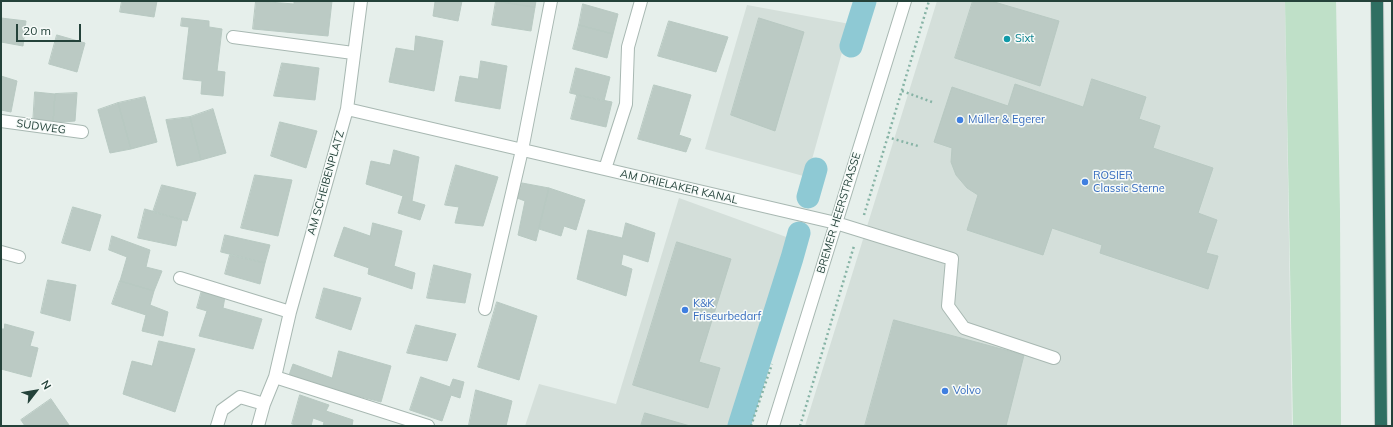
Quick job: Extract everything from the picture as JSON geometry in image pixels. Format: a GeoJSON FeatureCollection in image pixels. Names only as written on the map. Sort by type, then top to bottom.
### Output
{"type":"FeatureCollection","features":[{"type":"Feature","properties":{"kind":"highway"},"geometry":{"type":"LineString","coordinates":[[1377,1],[1381,426]]}},
{"type":"Feature","properties":{"kind":"street","name":"AM SCHEIBENPLATZ"},"geometry":{"type":"LineString","coordinates":[[258,426],[264,404],[275,377],[290,312],[347,109],[353,53],[361,1]]}},
{"type":"Feature","properties":{"kind":"street"},"geometry":{"type":"LineString","coordinates":[[485,309],[522,150],[551,1]]}},
{"type":"Feature","properties":{"kind":"street"},"geometry":{"type":"LineString","coordinates":[[605,170],[626,104],[628,47],[641,1]]}},
{"type":"Feature","properties":{"kind":"street","name":"BREMER HEERSTRASSE"},"geometry":{"type":"LineString","coordinates":[[773,426],[905,1]]}},
{"type":"Feature","properties":{"kind":"street"},"geometry":{"type":"LineString","coordinates":[[233,37],[353,53]]}},
{"type":"Feature","properties":{"kind":"street","name":"AM DRIELAKER KANAL"},"geometry":{"type":"LineString","coordinates":[[347,109],[836,223],[952,260],[948,306],[964,328],[1054,358]]}},
{"type":"Feature","properties":{"kind":"street","name":"SÜDWEG"},"geometry":{"type":"LineString","coordinates":[[1,121],[82,132]]}},
{"type":"Feature","properties":{"kind":"street"},"geometry":{"type":"LineString","coordinates":[[1,252],[19,257]]}},
{"type":"Feature","properties":{"kind":"street"},"geometry":{"type":"LineString","coordinates":[[180,278],[290,312]]}},
{"type":"Feature","properties":{"kind":"street"},"geometry":{"type":"LineString","coordinates":[[275,377],[428,426]]}},
{"type":"Feature","properties":{"kind":"street"},"geometry":{"type":"LineString","coordinates":[[217,426],[222,410],[240,397],[264,404]]}},
{"type":"Feature","properties":{"kind":"path"},"geometry":{"type":"LineString","coordinates":[[902,91],[932,102]]}},
{"type":"Feature","properties":{"kind":"path"},"geometry":{"type":"LineString","coordinates":[[887,137],[918,146]]}},
{"type":"Feature","properties":{"kind":"shaded area"},"geometry":{"type":"Polygon","coordinates":[[[937,1],[1285,1],[1292,426],[805,426],[937,1]]]}},
{"type":"Feature","properties":{"kind":"shaded area"},"geometry":{"type":"Polygon","coordinates":[[[747,5],[850,24],[807,177],[705,149],[747,5]]]}},
{"type":"Feature","properties":{"kind":"shaded area"},"geometry":{"type":"Polygon","coordinates":[[[679,198],[789,238],[733,426],[525,426],[539,384],[616,404],[679,198]]]}},
{"type":"Feature","properties":{"kind":"green space"},"geometry":{"type":"Polygon","coordinates":[[[1285,1],[1336,1],[1340,212],[1341,426],[1293,426],[1285,1]]]}},
{"type":"Feature","properties":{"kind":"building"},"geometry":{"type":"Polygon","coordinates":[[[122,1],[157,1],[154,17],[120,12],[122,1]]]}},
{"type":"Feature","properties":{"kind":"building"},"geometry":{"type":"Polygon","coordinates":[[[256,1],[294,4],[294,1],[332,1],[328,36],[253,29],[256,1]]]}},
{"type":"Feature","properties":{"kind":"building"},"geometry":{"type":"Polygon","coordinates":[[[427,1],[462,1],[458,21],[433,16],[435,2],[427,1]]]}},
{"type":"Feature","properties":{"kind":"building"},"geometry":{"type":"Polygon","coordinates":[[[496,1],[536,1],[535,7],[496,1]]]}},
{"type":"Feature","properties":{"kind":"building"},"geometry":{"type":"Polygon","coordinates":[[[496,1],[535,7],[531,31],[492,25],[496,1]]]}},
{"type":"Feature","properties":{"kind":"building","name":"Sixt"},"geometry":{"type":"Polygon","coordinates":[[[973,1],[991,1],[1059,21],[1040,86],[955,58],[973,1]]]}},
{"type":"Feature","properties":{"kind":"building"},"geometry":{"type":"Polygon","coordinates":[[[583,4],[618,14],[613,34],[579,25],[583,4]]]}},
{"type":"Feature","properties":{"kind":"building"},"geometry":{"type":"Polygon","coordinates":[[[1,18],[26,21],[23,46],[1,42],[1,18]]]}},
{"type":"Feature","properties":{"kind":"building"},"geometry":{"type":"Polygon","coordinates":[[[182,18],[209,21],[209,27],[222,29],[217,71],[225,72],[223,96],[201,94],[202,81],[183,79],[189,27],[181,26],[182,18]]]}},
{"type":"Feature","properties":{"kind":"building"},"geometry":{"type":"Polygon","coordinates":[[[759,18],[804,32],[775,131],[731,115],[759,18]]]}},
{"type":"Feature","properties":{"kind":"building"},"geometry":{"type":"Polygon","coordinates":[[[669,21],[728,37],[716,72],[658,56],[669,21]]]}},
{"type":"Feature","properties":{"kind":"building"},"geometry":{"type":"Polygon","coordinates":[[[579,25],[613,34],[607,58],[573,49],[579,25]]]}},
{"type":"Feature","properties":{"kind":"building"},"geometry":{"type":"Polygon","coordinates":[[[57,35],[85,43],[77,72],[49,64],[57,35]]]}},
{"type":"Feature","properties":{"kind":"building"},"geometry":{"type":"Polygon","coordinates":[[[416,36],[443,41],[434,91],[389,82],[396,48],[414,51],[416,36]]]}},
{"type":"Feature","properties":{"kind":"building"},"geometry":{"type":"Polygon","coordinates":[[[481,61],[507,66],[500,109],[455,101],[460,76],[478,79],[481,61]]]}},
{"type":"Feature","properties":{"kind":"building"},"geometry":{"type":"Polygon","coordinates":[[[282,63],[319,68],[315,100],[274,96],[282,63]]]}},
{"type":"Feature","properties":{"kind":"building"},"geometry":{"type":"Polygon","coordinates":[[[576,68],[610,77],[604,101],[570,93],[576,68]]]}},
{"type":"Feature","properties":{"kind":"building"},"geometry":{"type":"Polygon","coordinates":[[[1,76],[17,81],[11,112],[1,110],[1,76]]]}},
{"type":"Feature","properties":{"kind":"building","name":"ROSIER Classic Sterne"},"geometry":{"type":"Polygon","coordinates":[[[1092,79],[1146,97],[1139,119],[1160,126],[1153,148],[1213,168],[1198,213],[1217,220],[1206,253],[1218,256],[1208,289],[1100,253],[1102,245],[1052,228],[1043,255],[967,230],[978,195],[967,188],[956,175],[951,162],[952,148],[934,142],[952,87],[1008,106],[1015,84],[1083,107],[1092,79]]]}},
{"type":"Feature","properties":{"kind":"building"},"geometry":{"type":"Polygon","coordinates":[[[654,85],[691,95],[679,135],[691,139],[686,152],[638,139],[654,85]]]}},
{"type":"Feature","properties":{"kind":"building"},"geometry":{"type":"Polygon","coordinates":[[[35,92],[55,94],[53,123],[33,124],[35,92]]]}},
{"type":"Feature","properties":{"kind":"building"},"geometry":{"type":"Polygon","coordinates":[[[77,93],[75,121],[53,123],[55,94],[77,93]]]}},
{"type":"Feature","properties":{"kind":"building"},"geometry":{"type":"Polygon","coordinates":[[[577,95],[612,102],[606,127],[571,119],[577,95]]]}},
{"type":"Feature","properties":{"kind":"building"},"geometry":{"type":"Polygon","coordinates":[[[145,97],[157,142],[131,149],[118,103],[145,97]]]}},
{"type":"Feature","properties":{"kind":"building"},"geometry":{"type":"Polygon","coordinates":[[[118,103],[131,149],[110,153],[98,110],[118,103]]]}},
{"type":"Feature","properties":{"kind":"building"},"geometry":{"type":"Polygon","coordinates":[[[213,109],[226,153],[201,160],[190,117],[213,109]]]}},
{"type":"Feature","properties":{"kind":"building"},"geometry":{"type":"Polygon","coordinates":[[[190,117],[201,160],[177,166],[166,120],[190,117]]]}},
{"type":"Feature","properties":{"kind":"building"},"geometry":{"type":"Polygon","coordinates":[[[280,122],[317,131],[306,168],[271,156],[280,122]]]}},
{"type":"Feature","properties":{"kind":"building"},"geometry":{"type":"Polygon","coordinates":[[[394,150],[419,157],[412,201],[425,205],[420,220],[398,213],[403,196],[366,184],[371,161],[390,165],[394,150]]]}},
{"type":"Feature","properties":{"kind":"building"},"geometry":{"type":"Polygon","coordinates":[[[456,165],[498,177],[483,226],[455,223],[459,207],[445,205],[456,165]]]}},
{"type":"Feature","properties":{"kind":"building"},"geometry":{"type":"Polygon","coordinates":[[[255,175],[292,180],[278,236],[241,228],[255,175]]]}},
{"type":"Feature","properties":{"kind":"building"},"geometry":{"type":"Polygon","coordinates":[[[522,183],[549,188],[536,241],[518,235],[525,201],[517,198],[522,183]]]}},
{"type":"Feature","properties":{"kind":"building"},"geometry":{"type":"Polygon","coordinates":[[[162,185],[196,193],[187,221],[153,212],[162,185]]]}},
{"type":"Feature","properties":{"kind":"building"},"geometry":{"type":"Polygon","coordinates":[[[549,188],[585,200],[576,230],[564,226],[561,236],[539,229],[549,188]]]}},
{"type":"Feature","properties":{"kind":"building"},"geometry":{"type":"Polygon","coordinates":[[[73,207],[101,215],[90,251],[62,243],[73,207]]]}},
{"type":"Feature","properties":{"kind":"building"},"geometry":{"type":"Polygon","coordinates":[[[145,209],[182,220],[176,246],[138,238],[145,209]]]}},
{"type":"Feature","properties":{"kind":"building"},"geometry":{"type":"Polygon","coordinates":[[[373,223],[402,231],[394,266],[415,273],[412,289],[368,274],[369,268],[334,256],[344,227],[370,236],[373,223]]]}},
{"type":"Feature","properties":{"kind":"building"},"geometry":{"type":"Polygon","coordinates":[[[626,223],[655,233],[648,262],[623,254],[621,265],[632,269],[626,296],[577,279],[588,230],[622,238],[626,223]]]}},
{"type":"Feature","properties":{"kind":"building"},"geometry":{"type":"Polygon","coordinates":[[[225,235],[270,245],[265,263],[221,252],[225,235]]]}},
{"type":"Feature","properties":{"kind":"building"},"geometry":{"type":"Polygon","coordinates":[[[112,236],[150,250],[146,267],[162,271],[154,291],[120,281],[127,257],[109,250],[112,236]]]}},
{"type":"Feature","properties":{"kind":"building","name":"K&K Friseurbedarf"},"geometry":{"type":"Polygon","coordinates":[[[677,242],[731,259],[699,362],[720,368],[708,408],[633,385],[677,242]]]}},
{"type":"Feature","properties":{"kind":"building"},"geometry":{"type":"Polygon","coordinates":[[[230,255],[265,263],[260,284],[225,274],[230,255]]]}},
{"type":"Feature","properties":{"kind":"building"},"geometry":{"type":"Polygon","coordinates":[[[434,265],[471,274],[465,303],[427,298],[434,265]]]}},
{"type":"Feature","properties":{"kind":"building"},"geometry":{"type":"Polygon","coordinates":[[[48,280],[76,285],[70,321],[41,313],[48,280]]]}},
{"type":"Feature","properties":{"kind":"building"},"geometry":{"type":"Polygon","coordinates":[[[120,281],[154,291],[150,305],[168,312],[163,336],[142,331],[146,315],[112,304],[120,281]]]}},
{"type":"Feature","properties":{"kind":"building"},"geometry":{"type":"Polygon","coordinates":[[[324,288],[361,298],[351,330],[316,318],[324,288]]]}},
{"type":"Feature","properties":{"kind":"building"},"geometry":{"type":"Polygon","coordinates":[[[202,290],[225,297],[223,308],[262,319],[253,349],[199,336],[207,311],[197,308],[202,290]]]}},
{"type":"Feature","properties":{"kind":"building"},"geometry":{"type":"Polygon","coordinates":[[[497,302],[537,316],[519,380],[478,367],[497,302]]]}},
{"type":"Feature","properties":{"kind":"building","name":"Volvo"},"geometry":{"type":"Polygon","coordinates":[[[894,320],[1024,355],[1006,426],[865,426],[894,320]]]}},
{"type":"Feature","properties":{"kind":"building"},"geometry":{"type":"Polygon","coordinates":[[[5,324],[34,332],[30,346],[38,348],[31,377],[1,369],[1,329],[4,329],[5,324]]]}},
{"type":"Feature","properties":{"kind":"building"},"geometry":{"type":"Polygon","coordinates":[[[416,325],[456,334],[447,361],[407,353],[416,325]]]}},
{"type":"Feature","properties":{"kind":"building"},"geometry":{"type":"Polygon","coordinates":[[[159,341],[195,349],[175,412],[123,394],[132,361],[152,366],[159,341]]]}},
{"type":"Feature","properties":{"kind":"building"},"geometry":{"type":"Polygon","coordinates":[[[339,351],[391,366],[381,402],[288,378],[293,364],[332,378],[339,351]]]}},
{"type":"Feature","properties":{"kind":"building"},"geometry":{"type":"Polygon","coordinates":[[[421,377],[450,387],[453,379],[464,382],[460,398],[451,395],[442,421],[410,410],[421,377]]]}},
{"type":"Feature","properties":{"kind":"building"},"geometry":{"type":"Polygon","coordinates":[[[476,390],[512,401],[506,426],[469,425],[476,390]]]}},
{"type":"Feature","properties":{"kind":"building"},"geometry":{"type":"Polygon","coordinates":[[[300,395],[329,405],[326,411],[353,420],[352,426],[323,426],[324,422],[313,418],[311,426],[292,424],[300,395]]]}},
{"type":"Feature","properties":{"kind":"building"},"geometry":{"type":"Polygon","coordinates":[[[51,399],[69,425],[25,426],[21,420],[51,399]]]}},
{"type":"Feature","properties":{"kind":"building"},"geometry":{"type":"Polygon","coordinates":[[[645,413],[690,426],[641,426],[645,413]]]}},
{"type":"Feature","properties":{"kind":"waterway"},"geometry":{"type":"LineString","coordinates":[[851,46],[865,1]]}},
{"type":"Feature","properties":{"kind":"waterway"},"geometry":{"type":"LineString","coordinates":[[808,197],[816,169]]}},
{"type":"Feature","properties":{"kind":"waterway"},"geometry":{"type":"LineString","coordinates":[[739,426],[799,233]]}},
{"type":"Feature","properties":{"kind":"place","name":"Sixt"},"geometry":{"type":"Point","coordinates":[1007,39]}},
{"type":"Feature","properties":{"kind":"place","name":"Müller & Egerer"},"geometry":{"type":"Point","coordinates":[960,120]}},
{"type":"Feature","properties":{"kind":"place","name":"ROSIER Classic Sterne"},"geometry":{"type":"Point","coordinates":[1085,182]}},
{"type":"Feature","properties":{"kind":"place","name":"K&K Friseurbedarf"},"geometry":{"type":"Point","coordinates":[685,310]}},
{"type":"Feature","properties":{"kind":"place","name":"Volvo"},"geometry":{"type":"Point","coordinates":[945,391]}}]}
